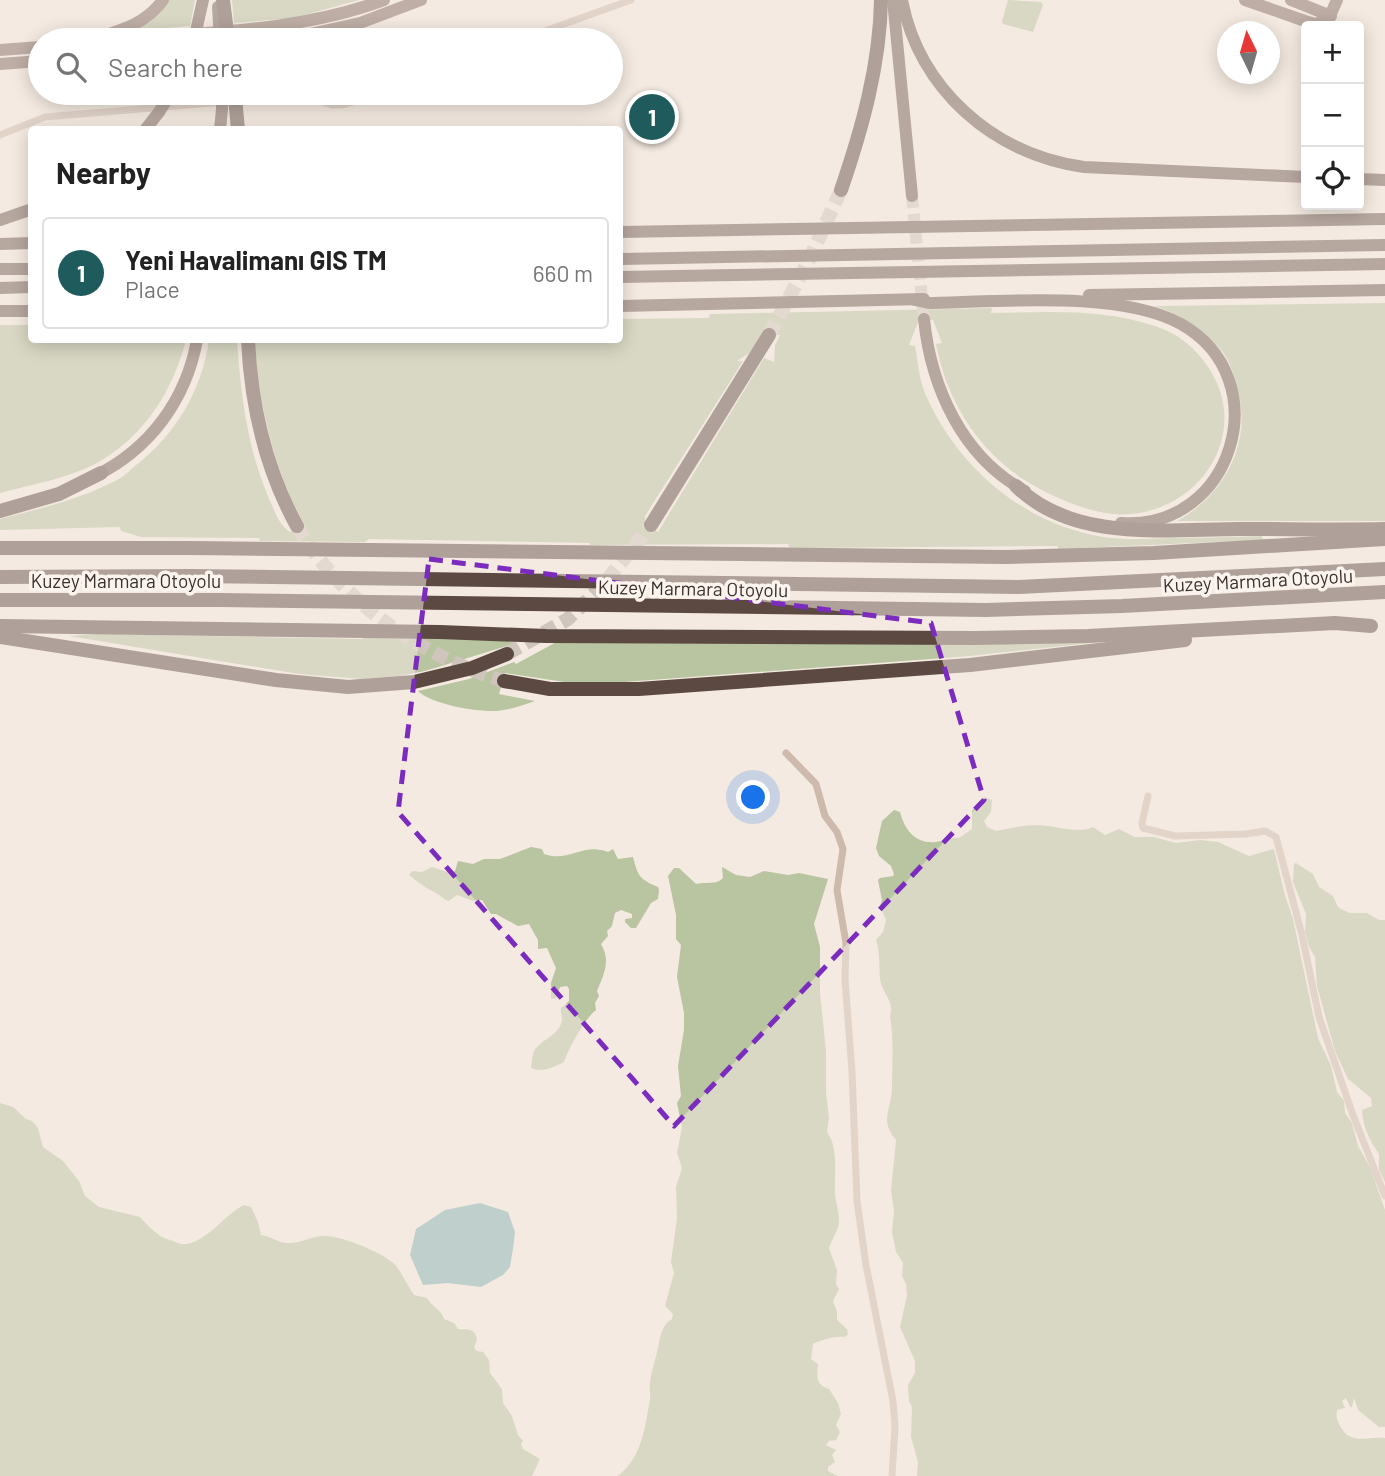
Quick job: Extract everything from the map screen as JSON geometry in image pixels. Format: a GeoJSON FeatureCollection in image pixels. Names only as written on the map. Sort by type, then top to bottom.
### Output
{"type":"FeatureCollection","features":[{"type":"Feature","properties":{"kind":"highway"},"geometry":{"type":"LineString","coordinates":[[197,28],[203,0]]}},
{"type":"Feature","properties":{"kind":"highway"},"geometry":{"type":"LineString","coordinates":[[217,0],[219,28]]}},
{"type":"Feature","properties":{"kind":"highway"},"geometry":{"type":"LineString","coordinates":[[223,0],[226,28]]}},
{"type":"Feature","properties":{"kind":"highway"},"geometry":{"type":"LineString","coordinates":[[841,190],[866,110],[881,0]]}},
{"type":"Feature","properties":{"kind":"highway"},"geometry":{"type":"LineString","coordinates":[[893,0],[912,196]]}},
{"type":"Feature","properties":{"kind":"highway"},"geometry":{"type":"LineString","coordinates":[[902,0],[918,48],[946,93],[989,132],[1023,151],[1056,163],[1084,167],[1301,177]]}},
{"type":"Feature","properties":{"kind":"highway"},"geometry":{"type":"LineString","coordinates":[[148,126],[163,105]]}},
{"type":"Feature","properties":{"kind":"highway"},"geometry":{"type":"LineString","coordinates":[[227,105],[236,126]]}},
{"type":"Feature","properties":{"kind":"highway"},"geometry":{"type":"LineString","coordinates":[[222,126],[230,105]]}},
{"type":"Feature","properties":{"kind":"highway"},"geometry":{"type":"LineString","coordinates":[[1364,179],[1385,180]]}},
{"type":"Feature","properties":{"kind":"highway"},"geometry":{"type":"LineString","coordinates":[[0,220],[28,210]]}},
{"type":"Feature","properties":{"kind":"highway"},"geometry":{"type":"LineString","coordinates":[[623,232],[1385,219]]}},
{"type":"Feature","properties":{"kind":"highway"},"geometry":{"type":"LineString","coordinates":[[0,244],[28,243]]}},
{"type":"Feature","properties":{"kind":"highway"},"geometry":{"type":"LineString","coordinates":[[623,259],[1385,245]]}},
{"type":"Feature","properties":{"kind":"highway"},"geometry":{"type":"LineString","coordinates":[[623,277],[1385,264]]}},
{"type":"Feature","properties":{"kind":"highway"},"geometry":{"type":"LineString","coordinates":[[0,270],[28,269]]}},
{"type":"Feature","properties":{"kind":"highway"},"geometry":{"type":"LineString","coordinates":[[0,288],[28,288]]}},
{"type":"Feature","properties":{"kind":"highway"},"geometry":{"type":"LineString","coordinates":[[623,306],[1385,290]]}},
{"type":"Feature","properties":{"kind":"highway"},"geometry":{"type":"LineString","coordinates":[[915,300],[929,303],[1074,301],[1129,308],[1167,318],[1181,325],[1201,340],[1223,368],[1231,388],[1235,414],[1230,449],[1213,482],[1181,509],[1146,522],[1105,521],[1056,507],[1016,486]]}},
{"type":"Feature","properties":{"kind":"highway"},"geometry":{"type":"LineString","coordinates":[[0,311],[28,311]]}},
{"type":"Feature","properties":{"kind":"highway"},"geometry":{"type":"LineString","coordinates":[[924,319],[934,375],[954,419],[978,452],[1026,496],[1057,513],[1075,520],[1128,530],[1385,529]]}},
{"type":"Feature","properties":{"kind":"highway"},"geometry":{"type":"LineString","coordinates":[[651,525],[769,335]]}},
{"type":"Feature","properties":{"kind":"highway"},"geometry":{"type":"LineString","coordinates":[[0,511],[59,495],[131,454],[163,422],[182,389],[196,343]]}},
{"type":"Feature","properties":{"kind":"highway"},"geometry":{"type":"LineString","coordinates":[[248,343],[260,433],[274,477],[297,526]]}},
{"type":"Feature","properties":{"kind":"highway"},"geometry":{"type":"LineString","coordinates":[[0,504],[62,488],[101,473]]}},
{"type":"Feature","properties":{"kind":"highway"},"geometry":{"type":"LineString","coordinates":[[0,548],[141,547],[1004,557],[1140,553],[1385,539]]}},
{"type":"Feature","properties":{"kind":"highway","name":"Kuzey Marmara Otoyolu"},"geometry":{"type":"LineString","coordinates":[[0,577],[177,576],[1018,587],[1385,569]]}},
{"type":"Feature","properties":{"kind":"highway","name":"Kuzey Marmara Otoyolu"},"geometry":{"type":"LineString","coordinates":[[0,600],[986,610],[1122,606],[1385,592]]}},
{"type":"Feature","properties":{"kind":"highway"},"geometry":{"type":"LineString","coordinates":[[0,626],[546,636],[961,638],[1099,635],[1335,623],[1378,625]]}},
{"type":"Feature","properties":{"kind":"highway"},"geometry":{"type":"LineString","coordinates":[[504,681],[550,690],[680,687],[970,665],[1171,642],[1378,625]]}},
{"type":"Feature","properties":{"kind":"highway"},"geometry":{"type":"LineString","coordinates":[[0,637],[331,687],[414,682],[472,668],[507,654]]}},
{"type":"Feature","properties":{"kind":"main road"},"geometry":{"type":"LineString","coordinates":[[131,28],[146,18],[163,0]]}},
{"type":"Feature","properties":{"kind":"main road"},"geometry":{"type":"LineString","coordinates":[[266,28],[327,17],[384,0]]}},
{"type":"Feature","properties":{"kind":"main road"},"geometry":{"type":"LineString","coordinates":[[337,28],[360,23],[421,0]]}},
{"type":"Feature","properties":{"kind":"main road"},"geometry":{"type":"LineString","coordinates":[[1245,0],[1315,24],[1322,23],[1331,16],[1337,0]]}},
{"type":"Feature","properties":{"kind":"main road"},"geometry":{"type":"LineString","coordinates":[[1292,0],[1331,16]]}},
{"type":"Feature","properties":{"kind":"main road"},"geometry":{"type":"LineString","coordinates":[[1292,0],[1309,0]]}},
{"type":"Feature","properties":{"kind":"main road"},"geometry":{"type":"LineString","coordinates":[[1328,0],[1331,16]]}},
{"type":"Feature","properties":{"kind":"main road"},"geometry":{"type":"LineString","coordinates":[[0,50],[28,48]]}},
{"type":"Feature","properties":{"kind":"main road"},"geometry":{"type":"LineString","coordinates":[[0,64],[28,62]]}},
{"type":"Feature","properties":{"kind":"street"},"geometry":{"type":"LineString","coordinates":[[553,28],[631,0]]}},
{"type":"Feature","properties":{"kind":"street"},"geometry":{"type":"LineString","coordinates":[[0,135],[45,117],[186,105]]}},
{"type":"Feature","properties":{"kind":"street"},"geometry":{"type":"LineString","coordinates":[[786,753],[816,784],[825,816],[837,832],[843,849],[837,890],[846,943],[845,979],[857,1201],[866,1265],[892,1401],[895,1427],[892,1476]]}},
{"type":"Feature","properties":{"kind":"street"},"geometry":{"type":"LineString","coordinates":[[1148,796],[1143,828],[1175,836],[1265,831],[1276,837],[1302,935],[1319,1017],[1385,1196]]}},
{"type":"Feature","properties":{"kind":"highlighted area"},"geometry":{"type":"Polygon","coordinates":[[[429,559],[931,623],[984,800],[674,1126],[398,812],[429,559]]]}},
{"type":"Feature","properties":{"kind":"green space"},"geometry":{"type":"Polygon","coordinates":[[[167,0],[195,0],[190,26],[140,28],[150,21],[167,0]]]}},
{"type":"Feature","properties":{"kind":"green space"},"geometry":{"type":"Polygon","coordinates":[[[232,0],[359,0],[294,18],[234,23],[232,0]]]}},
{"type":"Feature","properties":{"kind":"green space"},"geometry":{"type":"Polygon","coordinates":[[[1008,0],[1041,2],[1043,5],[1033,32],[1003,24],[1008,0]]]}},
{"type":"Feature","properties":{"kind":"green space"},"geometry":{"type":"Polygon","coordinates":[[[1385,303],[1385,521],[1177,521],[1194,510],[1221,482],[1237,448],[1241,410],[1234,374],[1221,350],[1207,335],[1191,324],[1155,306],[1385,303]]]}},
{"type":"Feature","properties":{"kind":"green space"},"geometry":{"type":"Polygon","coordinates":[[[992,308],[991,313],[1053,312],[1115,316],[1163,329],[1185,342],[1208,367],[1220,391],[1224,416],[1222,439],[1213,462],[1199,481],[1180,497],[1158,508],[1132,514],[1104,513],[1075,505],[1034,486],[1006,467],[977,437],[947,384],[936,344],[942,343],[933,320],[919,320],[909,345],[915,346],[925,393],[938,420],[974,467],[996,488],[1020,505],[1074,530],[1103,537],[1135,539],[1262,536],[1263,540],[1058,549],[1058,546],[790,548],[788,544],[590,545],[369,539],[365,542],[260,541],[259,538],[141,537],[121,531],[120,527],[0,530],[0,519],[86,494],[116,481],[150,454],[174,426],[193,394],[208,343],[237,343],[243,402],[256,461],[276,514],[290,532],[304,523],[275,456],[259,387],[252,343],[623,343],[623,319],[709,318],[710,314],[992,308]],[[764,335],[751,352],[737,361],[743,361],[645,516],[645,523],[658,532],[764,358],[774,362],[775,345],[780,335],[764,335]]]}},
{"type":"Feature","properties":{"kind":"green space"},"geometry":{"type":"Polygon","coordinates":[[[0,325],[28,325],[28,343],[185,343],[174,376],[156,408],[145,423],[118,449],[78,471],[0,493],[0,325]]]}},
{"type":"Feature","properties":{"kind":"green space"},"geometry":{"type":"Polygon","coordinates":[[[98,634],[363,639],[364,636],[516,641],[425,671],[362,679],[299,674],[69,636],[98,634]]]}},
{"type":"Feature","properties":{"kind":"green space"},"geometry":{"type":"Polygon","coordinates":[[[562,639],[1101,642],[970,656],[624,682],[571,683],[505,673],[499,694],[535,701],[497,711],[456,707],[418,691],[469,679],[514,662],[516,664],[562,639]]]}},
{"type":"Feature","properties":{"kind":"green space"},"geometry":{"type":"Polygon","coordinates":[[[984,797],[992,800],[991,812],[984,821],[987,827],[996,831],[1034,825],[1074,830],[1093,827],[1105,835],[1119,829],[1135,837],[1154,837],[1176,843],[1200,840],[1218,842],[1249,856],[1274,849],[1293,919],[1318,1038],[1385,1210],[1385,1427],[1379,1427],[1358,1410],[1354,1398],[1352,1407],[1346,1398],[1342,1401],[1345,1408],[1337,1410],[1337,1420],[1344,1432],[1354,1438],[1385,1438],[1385,1476],[917,1476],[918,1462],[911,1437],[912,1407],[908,1385],[915,1373],[915,1361],[900,1327],[907,1295],[902,1276],[903,1263],[896,1252],[892,1232],[894,1211],[891,1191],[896,1140],[887,1121],[892,1088],[891,1006],[881,984],[876,940],[883,932],[886,920],[880,906],[882,900],[878,880],[894,874],[876,848],[882,821],[894,810],[900,812],[912,835],[923,841],[936,842],[959,838],[972,829],[972,811],[984,797]]]}},
{"type":"Feature","properties":{"kind":"green space"},"geometry":{"type":"Polygon","coordinates":[[[531,847],[542,849],[544,854],[553,856],[591,849],[608,852],[613,849],[618,859],[633,857],[640,876],[659,890],[658,899],[651,903],[636,928],[631,928],[625,922],[625,919],[632,918],[632,914],[621,910],[615,913],[612,926],[607,931],[608,936],[601,944],[606,962],[597,991],[599,996],[595,1003],[596,1010],[582,1027],[564,1062],[540,1070],[531,1068],[534,1051],[558,1029],[562,1019],[561,1008],[569,1001],[567,986],[560,987],[556,998],[551,999],[551,983],[556,968],[547,948],[538,949],[538,940],[529,924],[518,926],[491,914],[482,900],[473,901],[457,895],[449,901],[409,875],[412,871],[422,872],[432,867],[451,873],[455,871],[458,861],[473,864],[484,859],[500,859],[531,847]]]}},
{"type":"Feature","properties":{"kind":"green space"},"geometry":{"type":"Polygon","coordinates":[[[1296,863],[1313,874],[1319,887],[1333,896],[1338,907],[1350,913],[1367,913],[1379,920],[1385,920],[1385,1182],[1379,1170],[1379,1154],[1368,1134],[1363,1117],[1362,1110],[1372,1106],[1371,1098],[1348,1079],[1335,1051],[1317,986],[1315,957],[1305,932],[1306,914],[1293,882],[1296,863]]]}},
{"type":"Feature","properties":{"kind":"green space"},"geometry":{"type":"Polygon","coordinates":[[[722,867],[736,875],[750,877],[764,871],[788,875],[799,873],[828,879],[814,924],[820,947],[820,993],[829,1118],[827,1132],[835,1154],[835,1194],[839,1219],[829,1248],[837,1270],[836,1284],[839,1289],[833,1301],[837,1320],[847,1329],[848,1334],[813,1344],[811,1359],[818,1364],[819,1382],[829,1389],[841,1414],[836,1425],[840,1432],[836,1440],[829,1441],[826,1445],[836,1450],[832,1455],[835,1462],[828,1467],[828,1471],[838,1476],[618,1476],[632,1460],[641,1441],[660,1339],[673,1314],[665,1306],[674,1273],[671,1262],[677,1218],[676,1187],[682,1168],[677,1153],[682,1127],[677,1103],[681,1096],[678,1066],[684,1013],[677,977],[681,945],[676,939],[676,915],[668,876],[674,868],[679,868],[696,884],[714,883],[723,878],[722,867]]]}},
{"type":"Feature","properties":{"kind":"green space"},"geometry":{"type":"Polygon","coordinates":[[[0,1103],[13,1107],[32,1121],[38,1128],[43,1147],[63,1161],[79,1181],[85,1196],[99,1207],[140,1217],[166,1239],[185,1244],[200,1239],[244,1205],[251,1207],[261,1235],[287,1243],[319,1236],[341,1239],[363,1246],[392,1262],[414,1295],[427,1298],[444,1319],[454,1323],[458,1329],[474,1333],[477,1339],[474,1348],[483,1352],[489,1360],[490,1373],[502,1389],[503,1403],[523,1441],[523,1449],[540,1459],[532,1476],[0,1476],[0,1103]]]}},
{"type":"Feature","properties":{"kind":"water"},"geometry":{"type":"Polygon","coordinates":[[[480,1203],[508,1212],[515,1232],[510,1267],[503,1275],[481,1287],[448,1283],[423,1285],[410,1255],[416,1229],[445,1210],[480,1203]]]}},
{"type":"Feature","properties":{"kind":"tunnel"},"geometry":{"type":"LineString","coordinates":[[769,335],[809,260],[841,190]]}},
{"type":"Feature","properties":{"kind":"tunnel"},"geometry":{"type":"LineString","coordinates":[[912,196],[924,319]]}},
{"type":"Feature","properties":{"kind":"tunnel"},"geometry":{"type":"LineString","coordinates":[[507,654],[568,619],[603,585],[651,525]]}},
{"type":"Feature","properties":{"kind":"tunnel"},"geometry":{"type":"LineString","coordinates":[[297,526],[336,578],[386,623],[443,657],[504,681]]}},
{"type":"Feature","properties":{"kind":"place","name":"Yeni Havalimanı GIS TM"},"geometry":{"type":"Point","coordinates":[652,117]}}]}
